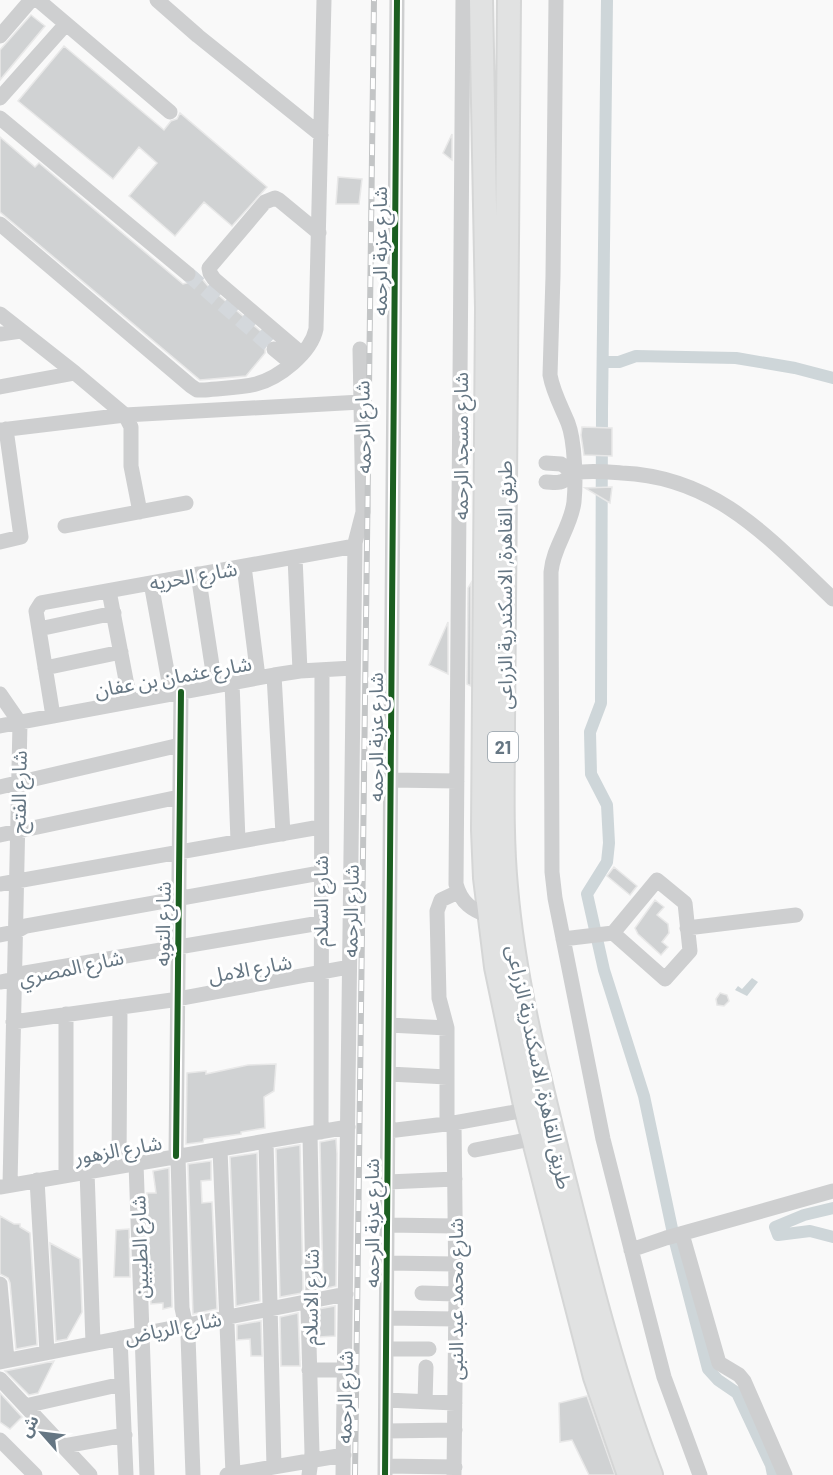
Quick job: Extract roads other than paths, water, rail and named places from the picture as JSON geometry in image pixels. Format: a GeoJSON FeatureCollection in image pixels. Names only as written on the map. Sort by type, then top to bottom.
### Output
{"type":"FeatureCollection","features":[{"type":"Feature","properties":{"kind":"highway","name":"طريق القاهرة, الاسكندرية الزراعى"},"geometry":{"type":"LineString","coordinates":[[481,0],[487,308],[483,830],[489,916],[495,967],[526,1110],[595,1377],[629,1475]]}},
{"type":"Feature","properties":{"kind":"highway","name":"طريق القاهرة, الاسكندرية الزراعى"},"geometry":{"type":"LineString","coordinates":[[509,0],[502,724],[506,888],[523,1009],[550,1123],[597,1308],[628,1415],[651,1475]]}},
{"type":"Feature","properties":{"kind":"street"},"geometry":{"type":"LineString","coordinates":[[0,36],[31,0]]}},
{"type":"Feature","properties":{"kind":"street"},"geometry":{"type":"LineString","coordinates":[[38,0],[170,112]]}},
{"type":"Feature","properties":{"kind":"street"},"geometry":{"type":"LineString","coordinates":[[157,0],[321,135]]}},
{"type":"Feature","properties":{"kind":"street"},"geometry":{"type":"LineString","coordinates":[[0,224],[197,390],[256,384],[274,376],[310,346],[316,329],[324,0]]}},
{"type":"Feature","properties":{"kind":"street","name":"شارع عزبة الرحمه"},"geometry":{"type":"LineString","coordinates":[[385,1471],[397,0]]}},
{"type":"Feature","properties":{"kind":"street","name":"شارع مسجد الرحمه"},"geometry":{"type":"LineString","coordinates":[[458,892],[456,884],[463,0]]}},
{"type":"Feature","properties":{"kind":"street"},"geometry":{"type":"LineString","coordinates":[[556,0],[554,276],[550,375],[552,387],[569,426],[575,473],[573,511],[554,552],[551,572],[552,872],[568,938],[603,1139],[664,1377],[700,1475]]}},
{"type":"Feature","properties":{"kind":"street"},"geometry":{"type":"LineString","coordinates":[[0,98],[66,24]]}},
{"type":"Feature","properties":{"kind":"street"},"geometry":{"type":"LineString","coordinates":[[0,118],[188,274]]}},
{"type":"Feature","properties":{"kind":"street"},"geometry":{"type":"LineString","coordinates":[[297,358],[214,279],[209,268],[265,201],[271,199],[279,200],[319,233]]}},
{"type":"Feature","properties":{"kind":"street"},"geometry":{"type":"LineString","coordinates":[[0,315],[75,372],[125,415],[131,427],[131,466],[140,512]]}},
{"type":"Feature","properties":{"kind":"street"},"geometry":{"type":"LineString","coordinates":[[0,334],[21,331]]}},
{"type":"Feature","properties":{"kind":"street"},"geometry":{"type":"LineString","coordinates":[[274,349],[297,358]]}},
{"type":"Feature","properties":{"kind":"street","name":"شارع الرحمه"},"geometry":{"type":"LineString","coordinates":[[344,1475],[355,537],[363,512],[360,349]]}},
{"type":"Feature","properties":{"kind":"street"},"geometry":{"type":"LineString","coordinates":[[0,387],[75,372]]}},
{"type":"Feature","properties":{"kind":"street"},"geometry":{"type":"LineString","coordinates":[[0,542],[21,537],[3,429],[125,415],[362,402]]}},
{"type":"Feature","properties":{"kind":"street"},"geometry":{"type":"LineString","coordinates":[[546,463],[559,463],[575,473]]}},
{"type":"Feature","properties":{"kind":"street"},"geometry":{"type":"LineString","coordinates":[[546,482],[559,482],[575,473],[622,473],[657,477],[687,485],[716,499],[760,530],[833,599]]}},
{"type":"Feature","properties":{"kind":"street"},"geometry":{"type":"LineString","coordinates":[[64,526],[186,503]]}},
{"type":"Feature","properties":{"kind":"street","name":"شارع الحريه"},"geometry":{"type":"LineString","coordinates":[[39,628],[36,611],[38,606],[44,602],[355,546]]}},
{"type":"Feature","properties":{"kind":"street"},"geometry":{"type":"LineString","coordinates":[[295,557],[300,671]]}},
{"type":"Feature","properties":{"kind":"street"},"geometry":{"type":"LineString","coordinates":[[244,566],[258,677]]}},
{"type":"Feature","properties":{"kind":"street"},"geometry":{"type":"LineString","coordinates":[[198,574],[215,685]]}},
{"type":"Feature","properties":{"kind":"street","name":"شارع التوبه"},"geometry":{"type":"LineString","coordinates":[[151,583],[176,693],[180,745],[177,1156],[182,1308],[188,1336],[193,1475]]}},
{"type":"Feature","properties":{"kind":"street"},"geometry":{"type":"LineString","coordinates":[[109,591],[130,701]]}},
{"type":"Feature","properties":{"kind":"street"},"geometry":{"type":"LineString","coordinates":[[53,716],[39,628],[114,613]]}},
{"type":"Feature","properties":{"kind":"street"},"geometry":{"type":"LineString","coordinates":[[45,668],[121,652]]}},
{"type":"Feature","properties":{"kind":"street","name":"شارع عثمان بن عفان"},"geometry":{"type":"LineString","coordinates":[[0,726],[258,677],[300,671],[353,668]]}},
{"type":"Feature","properties":{"kind":"street","name":"شارع السلام"},"geometry":{"type":"LineString","coordinates":[[315,1133],[320,972],[322,669]]}},
{"type":"Feature","properties":{"kind":"street"},"geometry":{"type":"LineString","coordinates":[[274,675],[283,834]]}},
{"type":"Feature","properties":{"kind":"street"},"geometry":{"type":"LineString","coordinates":[[232,682],[238,842]]}},
{"type":"Feature","properties":{"kind":"street"},"geometry":{"type":"LineString","coordinates":[[0,694],[20,723]]}},
{"type":"Feature","properties":{"kind":"street","name":"شارع الفتح"},"geometry":{"type":"LineString","coordinates":[[5,1186],[9,1027],[8,934],[16,881],[20,723]]}},
{"type":"Feature","properties":{"kind":"street"},"geometry":{"type":"LineString","coordinates":[[0,787],[180,745]]}},
{"type":"Feature","properties":{"kind":"street"},"geometry":{"type":"LineString","coordinates":[[391,780],[457,781]]}},
{"type":"Feature","properties":{"kind":"street"},"geometry":{"type":"LineString","coordinates":[[0,835],[179,797]]}},
{"type":"Feature","properties":{"kind":"street"},"geometry":{"type":"LineString","coordinates":[[0,884],[320,827]]}},
{"type":"Feature","properties":{"kind":"street"},"geometry":{"type":"LineString","coordinates":[[8,934],[26,926],[320,873]]}},
{"type":"Feature","properties":{"kind":"street"},"geometry":{"type":"LineString","coordinates":[[568,938],[608,934],[657,880],[685,903],[690,951],[665,979],[608,934]]}},
{"type":"Feature","properties":{"kind":"street"},"geometry":{"type":"LineString","coordinates":[[450,1123],[447,1028],[439,998],[437,911],[441,900],[458,892],[466,905],[489,916]]}},
{"type":"Feature","properties":{"kind":"street"},"geometry":{"type":"LineString","coordinates":[[687,928],[796,915]]}},
{"type":"Feature","properties":{"kind":"street","name":"شارع المصري"},"geometry":{"type":"LineString","coordinates":[[7,980],[25,973],[320,923]]}},
{"type":"Feature","properties":{"kind":"street","name":"شارع الامل"},"geometry":{"type":"LineString","coordinates":[[9,1027],[66,1014],[177,998],[350,967]]}},
{"type":"Feature","properties":{"kind":"street"},"geometry":{"type":"LineString","coordinates":[[119,1166],[120,1007]]}},
{"type":"Feature","properties":{"kind":"street"},"geometry":{"type":"LineString","coordinates":[[66,1014],[66,1175]]}},
{"type":"Feature","properties":{"kind":"street"},"geometry":{"type":"LineString","coordinates":[[389,1025],[447,1028]]}},
{"type":"Feature","properties":{"kind":"street"},"geometry":{"type":"LineString","coordinates":[[388,1074],[447,1077]]}},
{"type":"Feature","properties":{"kind":"street"},"geometry":{"type":"LineString","coordinates":[[388,1131],[526,1110]]}},
{"type":"Feature","properties":{"kind":"street","name":"شارع محمد عبد النبى"},"geometry":{"type":"LineString","coordinates":[[450,1123],[454,1179],[456,1294],[454,1471]]}},
{"type":"Feature","properties":{"kind":"street","name":"شارع الزهور"},"geometry":{"type":"LineString","coordinates":[[5,1186],[348,1127]]}},
{"type":"Feature","properties":{"kind":"street","name":"شارع الاسلام"},"geometry":{"type":"LineString","coordinates":[[310,1467],[308,1308],[313,1290],[315,1133]]}},
{"type":"Feature","properties":{"kind":"street"},"geometry":{"type":"LineString","coordinates":[[266,1141],[274,1467]]}},
{"type":"Feature","properties":{"kind":"street"},"geometry":{"type":"LineString","coordinates":[[475,1150],[520,1141]]}},
{"type":"Feature","properties":{"kind":"street"},"geometry":{"type":"LineString","coordinates":[[220,1149],[230,1474],[274,1467],[310,1467],[344,1455]]}},
{"type":"Feature","properties":{"kind":"street","name":"شارع الطيبين"},"geometry":{"type":"LineString","coordinates":[[135,1163],[147,1475]]}},
{"type":"Feature","properties":{"kind":"street"},"geometry":{"type":"LineString","coordinates":[[87,1171],[93,1343]]}},
{"type":"Feature","properties":{"kind":"street"},"geometry":{"type":"LineString","coordinates":[[388,1182],[454,1179]]}},
{"type":"Feature","properties":{"kind":"street"},"geometry":{"type":"LineString","coordinates":[[37,1180],[47,1352]]}},
{"type":"Feature","properties":{"kind":"street"},"geometry":{"type":"LineString","coordinates":[[631,1250],[833,1191]]}},
{"type":"Feature","properties":{"kind":"street"},"geometry":{"type":"LineString","coordinates":[[387,1225],[455,1226]]}},
{"type":"Feature","properties":{"kind":"street"},"geometry":{"type":"LineString","coordinates":[[682,1234],[719,1364],[739,1375],[744,1381],[785,1475]]}},
{"type":"Feature","properties":{"kind":"street"},"geometry":{"type":"LineString","coordinates":[[387,1263],[455,1264]]}},
{"type":"Feature","properties":{"kind":"street"},"geometry":{"type":"LineString","coordinates":[[0,1284],[4,1361]]}},
{"type":"Feature","properties":{"kind":"street"},"geometry":{"type":"LineString","coordinates":[[422,1293],[456,1294]]}},
{"type":"Feature","properties":{"kind":"street","name":"شارع الرياض"},"geometry":{"type":"LineString","coordinates":[[4,1361],[345,1294]]}},
{"type":"Feature","properties":{"kind":"street"},"geometry":{"type":"LineString","coordinates":[[387,1318],[456,1319]]}},
{"type":"Feature","properties":{"kind":"street"},"geometry":{"type":"LineString","coordinates":[[120,1338],[126,1475]]}},
{"type":"Feature","properties":{"kind":"street"},"geometry":{"type":"LineString","coordinates":[[386,1349],[429,1349]]}},
{"type":"Feature","properties":{"kind":"street"},"geometry":{"type":"LineString","coordinates":[[425,1402],[426,1368]]}},
{"type":"Feature","properties":{"kind":"street"},"geometry":{"type":"LineString","coordinates":[[309,1370],[345,1370]]}},
{"type":"Feature","properties":{"kind":"street"},"geometry":{"type":"LineString","coordinates":[[0,1379],[90,1475]]}},
{"type":"Feature","properties":{"kind":"street"},"geometry":{"type":"LineString","coordinates":[[25,1406],[122,1384]]}},
{"type":"Feature","properties":{"kind":"street"},"geometry":{"type":"LineString","coordinates":[[386,1400],[455,1403]]}},
{"type":"Feature","properties":{"kind":"street"},"geometry":{"type":"LineString","coordinates":[[386,1431],[455,1430]]}},
{"type":"Feature","properties":{"kind":"street"},"geometry":{"type":"LineString","coordinates":[[64,1446],[124,1435]]}},
{"type":"Feature","properties":{"kind":"street"},"geometry":{"type":"LineString","coordinates":[[0,1440],[35,1475]]}},
{"type":"Feature","properties":{"kind":"street"},"geometry":{"type":"LineString","coordinates":[[385,1471],[454,1471]]}},
{"type":"Feature","properties":{"kind":"waterway"},"geometry":{"type":"LineString","coordinates":[[607,0],[601,703],[590,732],[591,774],[607,805],[609,843],[607,862],[587,894],[604,970],[644,1096],[674,1238],[708,1369],[718,1380],[737,1393],[771,1465],[773,1475]]}},
{"type":"Feature","properties":{"kind":"waterway"},"geometry":{"type":"LineString","coordinates":[[603,362],[619,362],[636,356],[736,358],[795,368],[833,378]]}},
{"type":"Feature","properties":{"kind":"waterway"},"geometry":{"type":"LineString","coordinates":[[833,1208],[804,1215],[775,1227],[778,1235],[810,1231],[833,1237]]}},
{"type":"Feature","properties":{"kind":"tunnel"},"geometry":{"type":"LineString","coordinates":[[188,274],[274,349]]}},
{"type":"Feature","properties":{"kind":"railway"},"geometry":{"type":"LineString","coordinates":[[355,1475],[374,0]]}}]}
